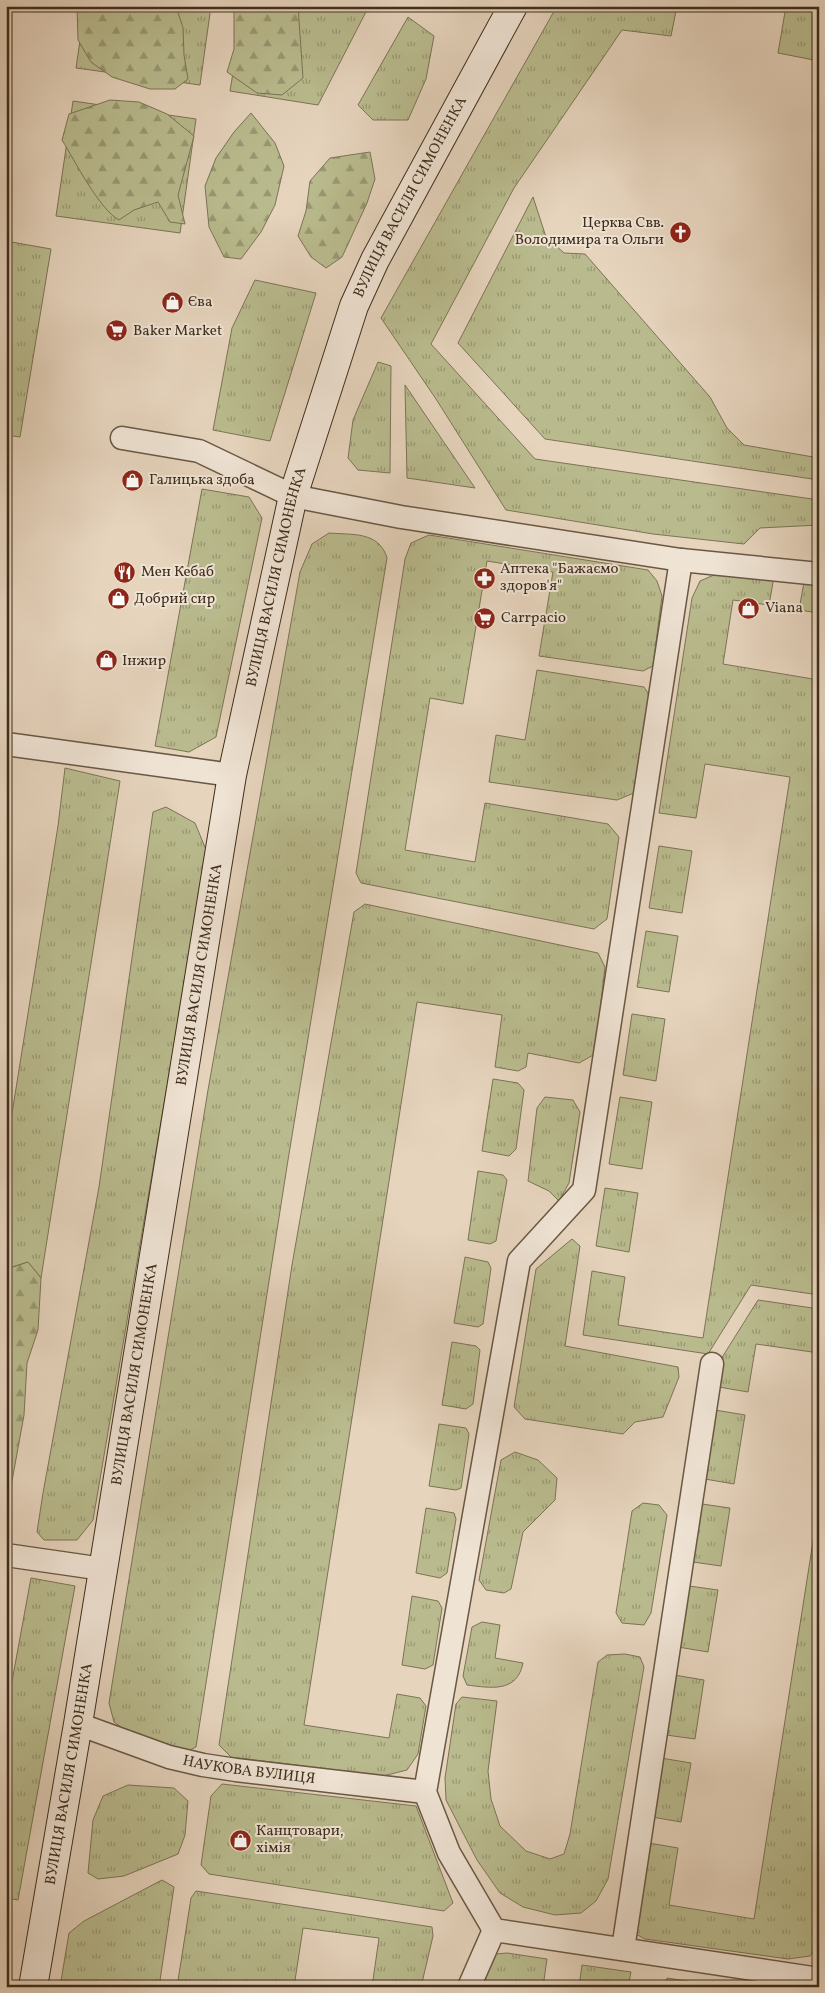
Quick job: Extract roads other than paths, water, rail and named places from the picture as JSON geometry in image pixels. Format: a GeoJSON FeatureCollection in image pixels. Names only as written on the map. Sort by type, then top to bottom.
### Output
{"type":"FeatureCollection","features":[{"type":"Feature","properties":{"kind":"street","name":"ВУЛИЦЯ ВАСИЛЯ СИМОНЕНКА"},"geometry":{"type":"LineString","coordinates":[[33,1987],[78,1724],[232,774],[293,496],[354,306],[375,260],[513,6]]}},
{"type":"Feature","properties":{"kind":"lane"},"geometry":{"type":"LineString","coordinates":[[122,438],[199,451],[293,496],[401,517],[682,560],[819,574]]}},
{"type":"Feature","properties":{"kind":"lane"},"geometry":{"type":"LineString","coordinates":[[494,1930],[449,1853],[425,1792],[519,1261],[584,1190],[682,560]]}},
{"type":"Feature","properties":{"kind":"lane"},"geometry":{"type":"LineString","coordinates":[[6,744],[232,774]]}},
{"type":"Feature","properties":{"kind":"lane"},"geometry":{"type":"LineString","coordinates":[[623,1949],[712,1364]]}},
{"type":"Feature","properties":{"kind":"lane"},"geometry":{"type":"LineString","coordinates":[[6,1554],[103,1569]]}},
{"type":"Feature","properties":{"kind":"lane","name":"НАУКОВА ВУЛИЦЯ"},"geometry":{"type":"LineString","coordinates":[[78,1724],[169,1757],[203,1765],[425,1792]]}},
{"type":"Feature","properties":{"kind":"lane"},"geometry":{"type":"LineString","coordinates":[[494,1930],[819,1979]]}},
{"type":"Feature","properties":{"kind":"lane"},"geometry":{"type":"LineString","coordinates":[[469,1987],[494,1930]]}},
{"type":"Feature","properties":{"kind":"place","name":"Церква Свв. Володимира та Ольги"},"geometry":{"type":"Point","coordinates":[680,232]}},
{"type":"Feature","properties":{"kind":"place","name":"Єва"},"geometry":{"type":"Point","coordinates":[172,302]}},
{"type":"Feature","properties":{"kind":"place","name":"Baker Market"},"geometry":{"type":"Point","coordinates":[117,331]}},
{"type":"Feature","properties":{"kind":"place","name":"Галицька здоба"},"geometry":{"type":"Point","coordinates":[133,480]}},
{"type":"Feature","properties":{"kind":"place","name":"Мен Кебаб"},"geometry":{"type":"Point","coordinates":[125,572]}},
{"type":"Feature","properties":{"kind":"place","name":"Аптека \"Бажаємо здоров'я\""},"geometry":{"type":"Point","coordinates":[484,578]}},
{"type":"Feature","properties":{"kind":"place","name":"Добрий сир"},"geometry":{"type":"Point","coordinates":[118,599]}},
{"type":"Feature","properties":{"kind":"place","name":"Viana"},"geometry":{"type":"Point","coordinates":[749,608]}},
{"type":"Feature","properties":{"kind":"place","name":"Carrpacio"},"geometry":{"type":"Point","coordinates":[485,618]}},
{"type":"Feature","properties":{"kind":"place","name":"Інжир"},"geometry":{"type":"Point","coordinates":[106,661]}},
{"type":"Feature","properties":{"kind":"place","name":"Канцтовари, хімія"},"geometry":{"type":"Point","coordinates":[240,1840]}}]}
